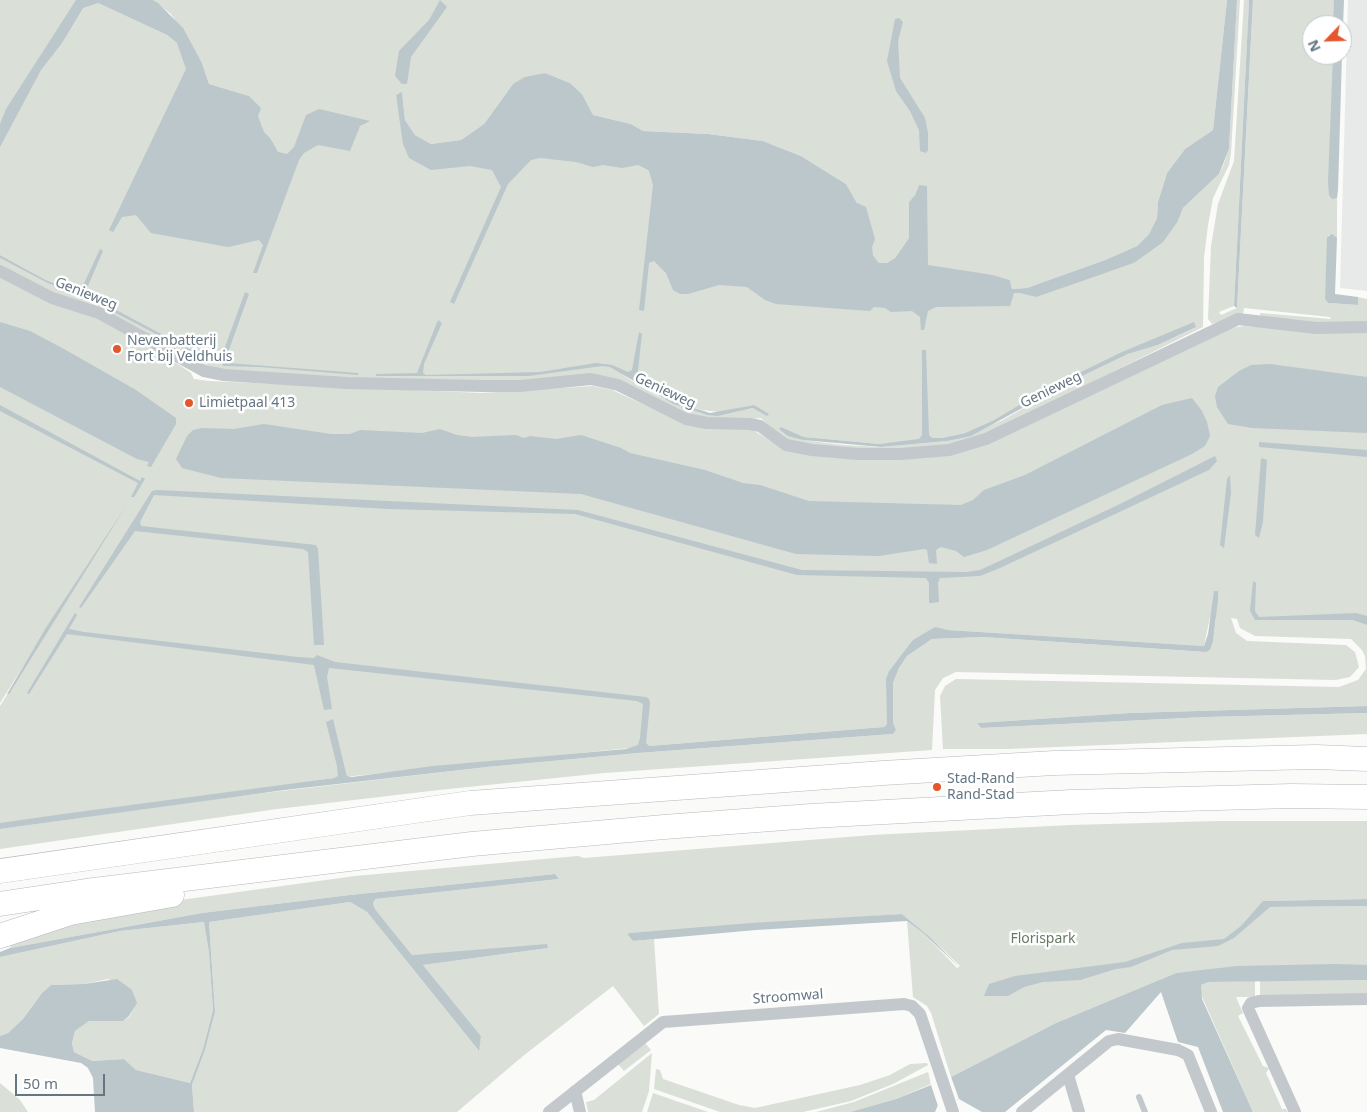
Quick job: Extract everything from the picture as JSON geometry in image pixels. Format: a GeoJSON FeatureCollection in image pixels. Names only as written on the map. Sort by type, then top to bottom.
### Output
{"type":"FeatureCollection","features":[{"type":"Feature","properties":{"kind":"highway"},"geometry":{"type":"LineString","coordinates":[[1316,758],[1367,752]]}},
{"type":"Feature","properties":{"kind":"highway"},"geometry":{"type":"LineString","coordinates":[[0,871],[470,803],[1045,764],[1316,758],[1367,759]]}},
{"type":"Feature","properties":{"kind":"highway"},"geometry":{"type":"LineString","coordinates":[[0,904],[86,891],[472,844],[811,816],[1070,802],[1290,796],[1367,796]]}},
{"type":"Feature","properties":{"kind":"highway"},"geometry":{"type":"LineString","coordinates":[[0,936],[70,913],[213,888],[255,870]]}},
{"type":"Feature","properties":{"kind":"street","name":"Genieweg"},"geometry":{"type":"LineString","coordinates":[[0,271],[52,298],[99,313],[204,371],[224,375],[347,383],[483,386],[520,386],[591,379],[618,385],[686,419],[707,423],[760,426],[786,444],[812,450],[858,454],[901,454],[949,450],[986,439],[1238,319],[1316,328],[1367,327]]}},
{"type":"Feature","properties":{"kind":"street"},"geometry":{"type":"LineString","coordinates":[[1295,1112],[1248,1008],[1251,1003],[1259,1001],[1367,999]]}},
{"type":"Feature","properties":{"kind":"street","name":"Stroomwal"},"geometry":{"type":"LineString","coordinates":[[549,1112],[663,1022],[904,1004],[912,1006],[920,1014],[951,1108]]}},
{"type":"Feature","properties":{"kind":"street"},"geometry":{"type":"LineString","coordinates":[[1022,1112],[1114,1039],[1178,1050],[1191,1059],[1211,1112]]}},
{"type":"Feature","properties":{"kind":"street"},"geometry":{"type":"LineString","coordinates":[[1068,1075],[1079,1112]]}},
{"type":"Feature","properties":{"kind":"street"},"geometry":{"type":"LineString","coordinates":[[575,1091],[580,1112]]}},
{"type":"Feature","properties":{"kind":"lane"},"geometry":{"type":"LineString","coordinates":[[1139,1096],[1145,1112]]}},
{"type":"Feature","properties":{"kind":"shaded area"},"geometry":{"type":"Polygon","coordinates":[[[76,0],[153,0],[158,3],[183,28],[202,63],[209,84],[249,96],[261,108],[258,116],[264,132],[278,152],[287,154],[294,147],[306,115],[319,109],[370,121],[360,126],[350,151],[318,145],[304,153],[299,160],[257,273],[253,273],[263,245],[259,240],[228,247],[151,233],[136,215],[122,217],[113,232],[109,230],[186,69],[177,43],[167,35],[98,3],[83,8],[62,43],[41,70],[0,147],[0,124],[6,109],[76,0]]]}},
{"type":"Feature","properties":{"kind":"shaded area"},"geometry":{"type":"Polygon","coordinates":[[[440,0],[447,7],[411,57],[407,84],[402,84],[395,76],[399,51],[429,20],[440,0]]]}},
{"type":"Feature","properties":{"kind":"shaded area"},"geometry":{"type":"Polygon","coordinates":[[[1227,0],[1237,0],[1229,149],[1219,174],[1183,208],[1178,221],[1163,242],[1134,263],[1036,297],[1014,293],[1010,306],[936,307],[928,311],[924,330],[921,330],[920,317],[912,311],[891,312],[885,308],[874,307],[870,311],[776,304],[765,300],[747,287],[719,285],[688,294],[680,294],[673,290],[666,273],[654,261],[649,263],[644,311],[639,310],[653,185],[649,171],[638,165],[622,168],[603,165],[593,167],[576,162],[540,158],[531,160],[508,184],[454,304],[450,302],[501,187],[492,170],[470,166],[431,170],[409,158],[403,144],[396,95],[402,92],[405,120],[415,135],[431,144],[461,140],[484,124],[513,84],[525,77],[545,73],[570,83],[582,94],[593,115],[631,124],[643,131],[708,134],[763,141],[801,156],[846,184],[857,203],[866,207],[875,239],[872,247],[873,255],[879,263],[887,263],[895,258],[909,238],[909,202],[915,195],[919,185],[927,186],[928,265],[993,275],[1010,280],[1012,289],[1027,288],[1105,260],[1137,246],[1149,234],[1157,218],[1158,202],[1167,173],[1185,149],[1213,130],[1227,0]]]}},
{"type":"Feature","properties":{"kind":"shaded area"},"geometry":{"type":"Polygon","coordinates":[[[1249,0],[1253,0],[1237,308],[1234,306],[1249,0]]]}},
{"type":"Feature","properties":{"kind":"shaded area"},"geometry":{"type":"Polygon","coordinates":[[[1334,0],[1344,0],[1343,15],[1333,15],[1334,0]]]}},
{"type":"Feature","properties":{"kind":"shaded area"},"geometry":{"type":"Polygon","coordinates":[[[1348,0],[1367,0],[1367,291],[1340,288],[1346,65],[1352,65],[1352,15],[1348,15],[1348,0]]]}},
{"type":"Feature","properties":{"kind":"shaded area"},"geometry":{"type":"Polygon","coordinates":[[[899,18],[903,22],[898,41],[900,78],[925,118],[928,133],[928,150],[926,153],[920,151],[919,130],[910,111],[896,91],[887,61],[895,19],[899,18]]]}},
{"type":"Feature","properties":{"kind":"shaded area"},"geometry":{"type":"Polygon","coordinates":[[[1333,65],[1342,65],[1337,198],[1332,199],[1329,195],[1333,65]]]}},
{"type":"Feature","properties":{"kind":"shaded area"},"geometry":{"type":"Polygon","coordinates":[[[1332,234],[1337,238],[1335,294],[1358,297],[1358,305],[1328,303],[1325,299],[1327,237],[1332,234]]]}},
{"type":"Feature","properties":{"kind":"shaded area"},"geometry":{"type":"Polygon","coordinates":[[[100,249],[103,251],[85,293],[201,355],[200,357],[87,298],[48,283],[0,258],[0,255],[44,279],[80,292],[100,249]]]}},
{"type":"Feature","properties":{"kind":"shaded area"},"geometry":{"type":"Polygon","coordinates":[[[245,292],[249,294],[226,358],[228,363],[358,373],[358,375],[223,366],[221,358],[245,292]]]}},
{"type":"Feature","properties":{"kind":"shaded area"},"geometry":{"type":"Polygon","coordinates":[[[438,320],[442,323],[424,364],[423,373],[426,375],[540,372],[596,363],[612,365],[628,372],[632,370],[639,332],[642,334],[637,380],[676,402],[710,413],[754,405],[769,414],[767,416],[753,408],[717,416],[707,415],[673,404],[610,367],[602,366],[529,376],[376,376],[376,374],[417,373],[438,320]]]}},
{"type":"Feature","properties":{"kind":"shaded area"},"geometry":{"type":"Polygon","coordinates":[[[0,322],[30,331],[64,349],[136,390],[176,418],[176,424],[151,467],[147,466],[149,462],[137,459],[0,387],[0,322]]]}},
{"type":"Feature","properties":{"kind":"shaded area"},"geometry":{"type":"Polygon","coordinates":[[[1194,322],[1196,327],[1158,345],[1128,354],[1070,382],[971,436],[947,441],[881,447],[803,440],[788,436],[779,429],[781,427],[804,437],[879,444],[919,439],[922,435],[922,350],[926,350],[929,435],[932,438],[942,438],[965,433],[994,420],[1050,387],[1122,352],[1194,322]]]}},
{"type":"Feature","properties":{"kind":"shaded area"},"geometry":{"type":"Polygon","coordinates":[[[1270,364],[1367,377],[1367,433],[1252,428],[1228,424],[1217,407],[1215,396],[1218,387],[1239,371],[1251,365],[1270,364]]]}},
{"type":"Feature","properties":{"kind":"shaded area"},"geometry":{"type":"Polygon","coordinates":[[[1192,398],[1202,411],[1207,422],[1210,436],[1205,446],[1192,454],[987,550],[964,557],[956,551],[941,547],[936,550],[937,564],[929,563],[927,550],[924,549],[879,556],[796,554],[581,494],[221,478],[182,468],[176,459],[187,436],[193,430],[202,428],[234,429],[264,424],[331,434],[350,434],[360,430],[422,433],[440,429],[457,435],[472,437],[516,435],[524,438],[530,436],[556,439],[581,435],[621,448],[630,453],[705,470],[743,483],[760,485],[809,501],[961,505],[973,500],[984,490],[1025,475],[1162,405],[1192,398]]]}},
{"type":"Feature","properties":{"kind":"shaded area"},"geometry":{"type":"Polygon","coordinates":[[[0,405],[140,481],[142,477],[145,479],[134,497],[131,497],[138,483],[0,411],[0,405]]]}},
{"type":"Feature","properties":{"kind":"shaded area"},"geometry":{"type":"Polygon","coordinates":[[[1259,442],[1367,450],[1367,457],[1259,447],[1259,442]]]}},
{"type":"Feature","properties":{"kind":"shaded area"},"geometry":{"type":"Polygon","coordinates":[[[1215,456],[1217,461],[1209,470],[1000,568],[980,576],[940,578],[938,583],[939,602],[932,603],[929,603],[929,583],[926,578],[797,575],[575,514],[388,509],[154,495],[140,522],[141,526],[316,545],[318,549],[324,645],[314,645],[308,552],[303,549],[135,531],[81,608],[79,607],[152,491],[157,490],[578,510],[802,570],[966,572],[980,570],[1008,557],[1215,456]]]}},
{"type":"Feature","properties":{"kind":"shaded area"},"geometry":{"type":"Polygon","coordinates":[[[1261,458],[1267,460],[1263,522],[1259,538],[1255,535],[1261,458]]]}},
{"type":"Feature","properties":{"kind":"shaded area"},"geometry":{"type":"Polygon","coordinates":[[[1230,475],[1231,493],[1224,548],[1220,545],[1227,479],[1230,475]]]}},
{"type":"Feature","properties":{"kind":"shaded area"},"geometry":{"type":"Polygon","coordinates":[[[126,506],[9,694],[7,694],[47,626],[126,506]]]}},
{"type":"Feature","properties":{"kind":"shaded area"},"geometry":{"type":"Polygon","coordinates":[[[1253,581],[1256,583],[1255,611],[1259,617],[1356,613],[1367,616],[1367,625],[1353,620],[1255,620],[1250,611],[1253,581]]]}},
{"type":"Feature","properties":{"kind":"shaded area"},"geometry":{"type":"Polygon","coordinates":[[[1214,591],[1218,591],[1218,599],[1213,642],[1210,650],[1206,652],[983,637],[932,639],[907,656],[899,668],[893,683],[893,722],[896,730],[893,734],[638,753],[487,767],[285,790],[0,829],[0,823],[334,778],[338,776],[337,766],[326,722],[333,719],[346,773],[347,776],[352,777],[433,766],[626,749],[638,745],[640,738],[643,704],[637,701],[329,668],[327,677],[332,709],[324,710],[314,665],[67,634],[29,694],[27,693],[75,613],[77,615],[69,629],[84,632],[298,657],[314,658],[317,655],[335,662],[646,697],[650,703],[646,743],[649,746],[884,727],[887,724],[886,679],[889,671],[913,640],[935,627],[948,630],[1204,646],[1208,634],[1214,591]]]}},
{"type":"Feature","properties":{"kind":"shaded area"},"geometry":{"type":"Polygon","coordinates":[[[1367,706],[1367,713],[1206,717],[981,728],[977,723],[1130,713],[1367,706]]]}},
{"type":"Feature","properties":{"kind":"shaded area"},"geometry":{"type":"Polygon","coordinates":[[[555,874],[559,879],[375,899],[373,903],[375,909],[412,955],[547,944],[548,948],[423,965],[481,1036],[479,1051],[367,912],[350,902],[209,922],[215,1012],[205,1050],[192,1085],[194,1112],[95,1112],[93,1078],[88,1068],[81,1063],[0,1048],[0,1036],[8,1033],[23,1019],[42,993],[51,985],[84,984],[117,979],[132,990],[137,1003],[129,1016],[123,1021],[89,1021],[75,1031],[72,1043],[74,1052],[92,1061],[124,1059],[136,1070],[190,1083],[203,1049],[213,1010],[209,953],[204,922],[120,931],[0,957],[0,952],[10,948],[202,913],[350,895],[555,874]]]}},
{"type":"Feature","properties":{"kind":"shaded area"},"geometry":{"type":"Polygon","coordinates":[[[1367,899],[1367,906],[1270,907],[1234,938],[1218,946],[1172,950],[1131,967],[1116,969],[1080,980],[1043,982],[1024,987],[1008,996],[984,996],[989,984],[1015,976],[1125,962],[1182,943],[1224,939],[1241,926],[1263,901],[1367,899]]]}},
{"type":"Feature","properties":{"kind":"shaded area"},"geometry":{"type":"Polygon","coordinates":[[[902,914],[931,938],[960,968],[923,933],[907,921],[756,930],[633,941],[628,935],[629,933],[751,923],[902,914]]]}},
{"type":"Feature","properties":{"kind":"shaded area"},"geometry":{"type":"Polygon","coordinates":[[[1367,965],[1367,980],[1209,982],[1201,985],[1202,999],[1253,1112],[1223,1112],[1198,1047],[1178,1042],[1161,992],[1125,1033],[1106,1030],[1005,1112],[982,1112],[959,1099],[938,1105],[935,1112],[850,1112],[896,1099],[951,1077],[1056,1023],[1176,973],[1237,966],[1367,965]]]}},
{"type":"Feature","properties":{"kind":"green space"},"geometry":{"type":"Polygon","coordinates":[[[0,0],[97,0],[98,3],[167,35],[177,43],[206,92],[262,127],[249,96],[209,84],[202,63],[171,14],[153,0],[1227,0],[1213,130],[1185,149],[1167,173],[1158,202],[1157,218],[1149,234],[1137,246],[1105,260],[1027,288],[1012,289],[1010,280],[993,275],[933,268],[928,265],[919,185],[915,195],[909,202],[909,238],[895,258],[887,263],[879,263],[873,255],[857,203],[846,184],[801,156],[763,141],[708,134],[643,131],[631,124],[593,115],[582,94],[570,83],[545,73],[513,84],[484,124],[461,140],[431,144],[415,135],[405,120],[402,93],[396,95],[405,149],[426,162],[528,157],[638,165],[886,308],[1013,293],[1104,273],[1134,263],[1178,221],[1183,208],[1219,174],[1223,166],[1229,149],[1237,0],[1240,0],[1231,153],[1229,165],[1213,198],[1208,225],[1204,258],[1203,327],[982,437],[949,445],[886,451],[801,445],[778,435],[761,418],[733,420],[695,417],[609,377],[476,384],[220,372],[91,306],[61,297],[0,267],[0,258],[74,295],[87,298],[201,355],[91,296],[44,279],[0,255],[0,0]],[[1194,323],[1130,349],[1075,375],[994,420],[965,433],[942,438],[879,444],[804,437],[781,427],[803,440],[843,445],[881,447],[947,441],[1001,421],[1070,382],[1128,354],[1158,345],[1196,327],[1194,323]],[[620,373],[673,404],[707,415],[754,408],[767,415],[754,405],[720,412],[702,410],[676,402],[620,373]]]}},
{"type":"Feature","properties":{"kind":"green space"},"geometry":{"type":"Polygon","coordinates":[[[1244,0],[1249,0],[1234,306],[1219,312],[1221,315],[1237,308],[1253,0],[1335,0],[1334,15],[1302,15],[1302,65],[1334,65],[1329,195],[1337,198],[1337,238],[1328,235],[1325,299],[1328,303],[1358,305],[1358,297],[1367,299],[1367,322],[1331,324],[1261,319],[1260,313],[1331,319],[1330,317],[1244,308],[1243,314],[1212,324],[1208,319],[1211,246],[1218,204],[1234,161],[1244,0]]]}},
{"type":"Feature","properties":{"kind":"green space"},"geometry":{"type":"Polygon","coordinates":[[[0,273],[57,303],[102,319],[147,343],[191,373],[194,379],[481,393],[593,386],[612,390],[684,423],[714,428],[751,429],[776,444],[796,451],[847,458],[927,457],[957,452],[988,443],[1224,329],[1244,326],[1339,332],[1367,331],[1367,706],[1130,713],[977,723],[981,728],[1206,717],[1367,713],[1367,734],[1008,749],[943,749],[940,696],[945,686],[956,679],[1339,687],[1358,680],[1366,669],[1365,656],[1362,650],[1351,639],[1255,636],[1240,628],[1237,619],[1231,618],[1236,633],[1247,641],[1346,645],[1355,652],[1359,667],[1350,677],[1336,680],[956,672],[943,678],[935,690],[932,750],[604,773],[439,790],[277,809],[0,849],[0,829],[230,797],[487,767],[638,753],[893,734],[896,730],[893,722],[893,683],[899,668],[907,656],[932,639],[983,637],[1205,652],[1210,650],[1213,642],[1216,618],[1210,617],[1204,646],[948,630],[914,640],[889,671],[887,724],[884,727],[649,746],[334,778],[0,827],[0,706],[102,542],[0,703],[0,273]]]}},
{"type":"Feature","properties":{"kind":"green space","name":"Florispark"},"geometry":{"type":"Polygon","coordinates":[[[1218,821],[1367,821],[1367,899],[1264,901],[1270,907],[1367,906],[1367,965],[1259,966],[1176,973],[1056,1023],[951,1077],[931,1013],[927,1006],[913,997],[907,921],[923,933],[957,968],[960,966],[902,914],[629,933],[633,941],[654,939],[659,1014],[644,1026],[613,986],[523,1056],[457,1112],[194,1112],[192,1085],[205,1050],[215,1012],[209,922],[350,902],[367,912],[478,1050],[481,1036],[423,965],[548,948],[412,955],[375,909],[374,899],[559,879],[555,874],[350,895],[202,913],[10,948],[13,937],[166,902],[355,876],[578,856],[584,858],[872,835],[1071,825],[1218,821]]]}},
{"type":"Feature","properties":{"kind":"green space"},"geometry":{"type":"Polygon","coordinates":[[[204,922],[209,953],[213,1010],[203,1049],[190,1083],[136,1070],[124,1059],[91,1061],[74,1052],[72,1043],[75,1031],[89,1021],[123,1021],[130,1016],[136,1003],[132,990],[108,979],[84,984],[51,985],[42,993],[23,1019],[8,1033],[0,1036],[0,957],[120,931],[204,922]]]}},
{"type":"Feature","properties":{"kind":"green space"},"geometry":{"type":"Polygon","coordinates":[[[1367,980],[1367,994],[1260,996],[1260,981],[1367,980]]]}},
{"type":"Feature","properties":{"kind":"green space"},"geometry":{"type":"Polygon","coordinates":[[[1255,981],[1255,997],[1236,997],[1243,1013],[1238,1016],[1263,1066],[1269,1068],[1266,1073],[1282,1109],[1286,1109],[1288,1112],[1253,1112],[1199,990],[1201,985],[1209,982],[1255,981]]]}},
{"type":"Feature","properties":{"kind":"green space"},"geometry":{"type":"Polygon","coordinates":[[[645,1043],[651,1050],[624,1071],[618,1064],[645,1043]]]}},
{"type":"Feature","properties":{"kind":"green space"},"geometry":{"type":"Polygon","coordinates":[[[652,1053],[649,1091],[642,1112],[588,1112],[586,1102],[594,1100],[652,1053]]]}},
{"type":"Feature","properties":{"kind":"green space"},"geometry":{"type":"Polygon","coordinates":[[[927,1063],[928,1065],[893,1084],[851,1101],[803,1112],[720,1112],[654,1089],[656,1069],[660,1070],[663,1079],[739,1105],[755,1108],[860,1085],[890,1075],[910,1064],[927,1063]]]}},
{"type":"Feature","properties":{"kind":"green space"},"geometry":{"type":"Polygon","coordinates":[[[928,1072],[931,1084],[896,1099],[850,1112],[816,1112],[854,1102],[928,1072]]]}},
{"type":"Feature","properties":{"kind":"green space"},"geometry":{"type":"Polygon","coordinates":[[[0,1083],[20,1100],[28,1112],[0,1112],[0,1083]]]}},
{"type":"Feature","properties":{"kind":"green space"},"geometry":{"type":"Polygon","coordinates":[[[653,1093],[708,1112],[647,1112],[653,1093]]]}},
{"type":"Feature","properties":{"kind":"pier"},"geometry":{"type":"Polygon","coordinates":[[[950,1074],[959,1099],[938,1106],[930,1082],[950,1074]]]}},
{"type":"Feature","properties":{"kind":"place","name":"Nevenbatterij Fort bij Veldhuis"},"geometry":{"type":"Point","coordinates":[117,349]}},
{"type":"Feature","properties":{"kind":"place","name":"Limietpaal 413"},"geometry":{"type":"Point","coordinates":[189,403]}},
{"type":"Feature","properties":{"kind":"place","name":"Stad-Rand Rand-Stad"},"geometry":{"type":"Point","coordinates":[937,787]}}]}
